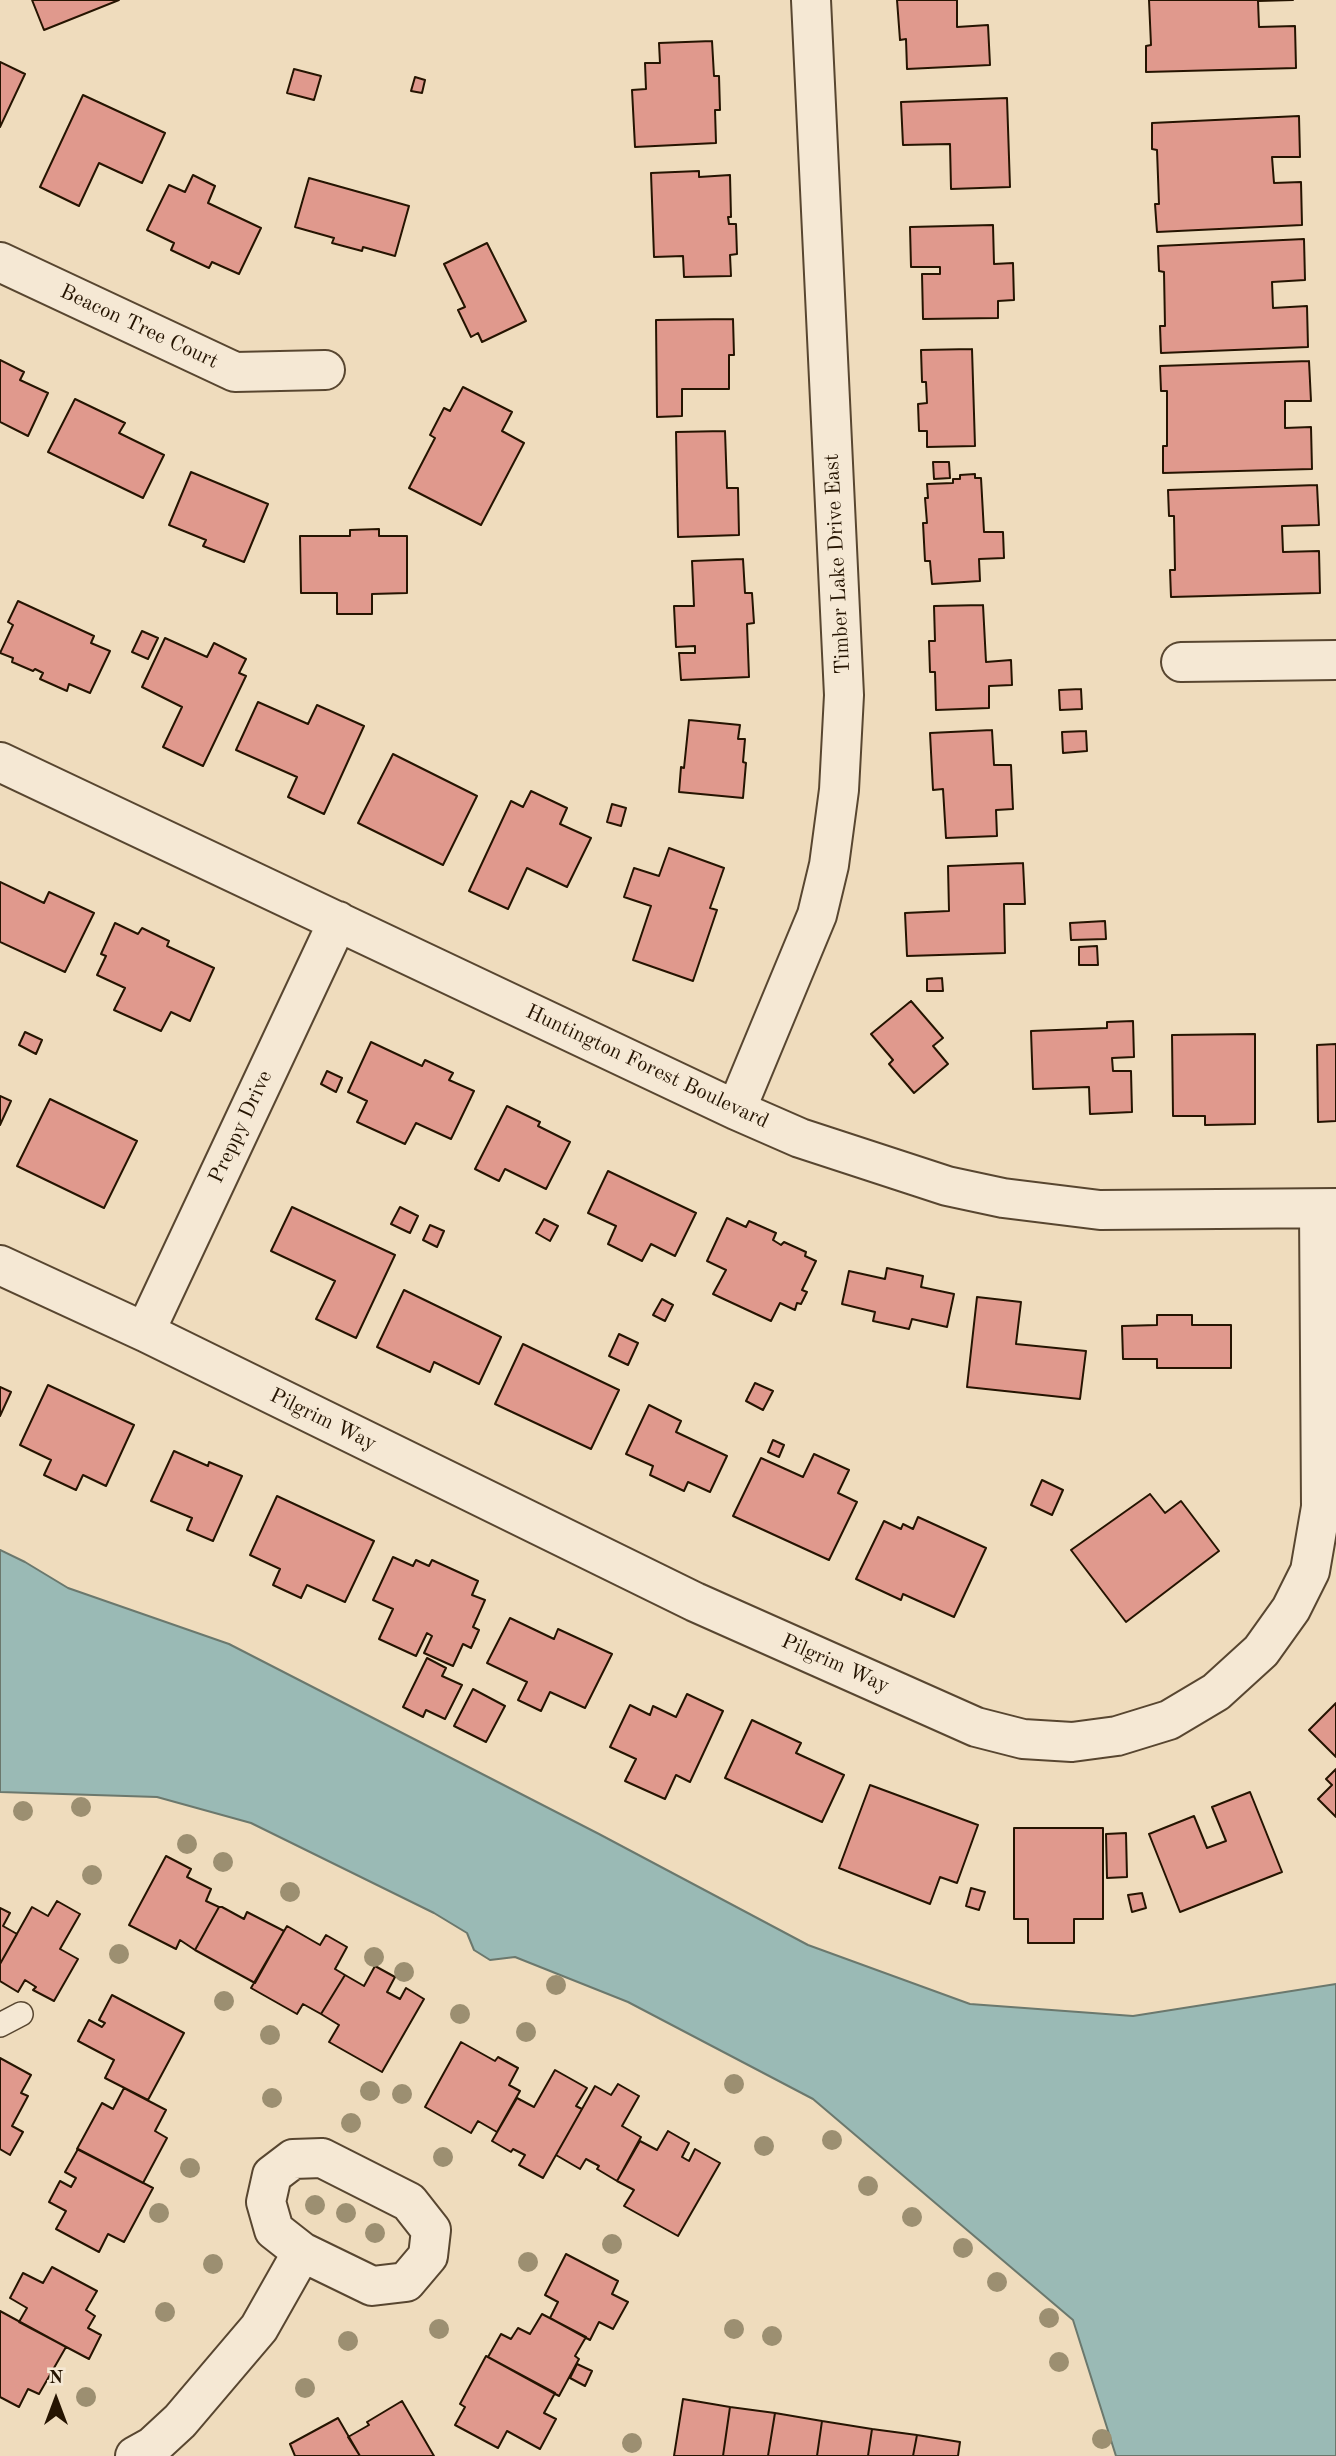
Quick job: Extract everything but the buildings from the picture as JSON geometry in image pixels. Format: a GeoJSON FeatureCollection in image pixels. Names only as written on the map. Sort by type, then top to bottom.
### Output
{"type":"FeatureCollection","features":[{"type":"Feature","properties":{"kind":"street","name":"Timber Lake Drive East"},"geometry":{"type":"LineString","coordinates":[[736,1110],[817,915],[829,865],[839,790],[844,695],[811,0]]}},
{"type":"Feature","properties":{"kind":"street","name":"Beacon Tree Court"},"geometry":{"type":"LineString","coordinates":[[0,262],[235,372],[325,370]]}},
{"type":"Feature","properties":{"kind":"street"},"geometry":{"type":"LineString","coordinates":[[1181,662],[1336,660]]}},
{"type":"Feature","properties":{"kind":"street","name":"Huntington Forest Boulevard"},"geometry":{"type":"LineString","coordinates":[[0,762],[800,1138],[947,1186],[1003,1198],[1100,1210],[1328,1208]]}},
{"type":"Feature","properties":{"kind":"street","name":"Preppy Drive"},"geometry":{"type":"LineString","coordinates":[[145,1332],[338,922]]}},
{"type":"Feature","properties":{"kind":"street","name":"Pilgrim Way"},"geometry":{"type":"LineString","coordinates":[[0,1265],[145,1332],[695,1602],[963,1721],[1023,1740],[1072,1742],[1117,1736],[1169,1720],[1216,1692],[1261,1651],[1291,1609],[1310,1571],[1321,1507],[1328,1208]]}},
{"type":"Feature","properties":{"kind":"street"},"geometry":{"type":"LineString","coordinates":[[135,2456],[153,2446],[180,2421],[259,2328],[302,2252]]}},
{"type":"Feature","properties":{"kind":"lane"},"geometry":{"type":"LineString","coordinates":[[0,2025],[21,2014]]}},
{"type":"Feature","properties":{"kind":"water"},"geometry":{"type":"Polygon","coordinates":[[[0,1550],[68,1588],[229,1644],[808,1945],[970,2004],[1133,2016],[1336,1984],[1336,2456],[1116,2456],[1073,2320],[813,2099],[628,2002],[515,1957],[490,1960],[474,1950],[467,1933],[434,1913],[251,1823],[157,1797],[0,1792],[0,1550]]]}}]}
